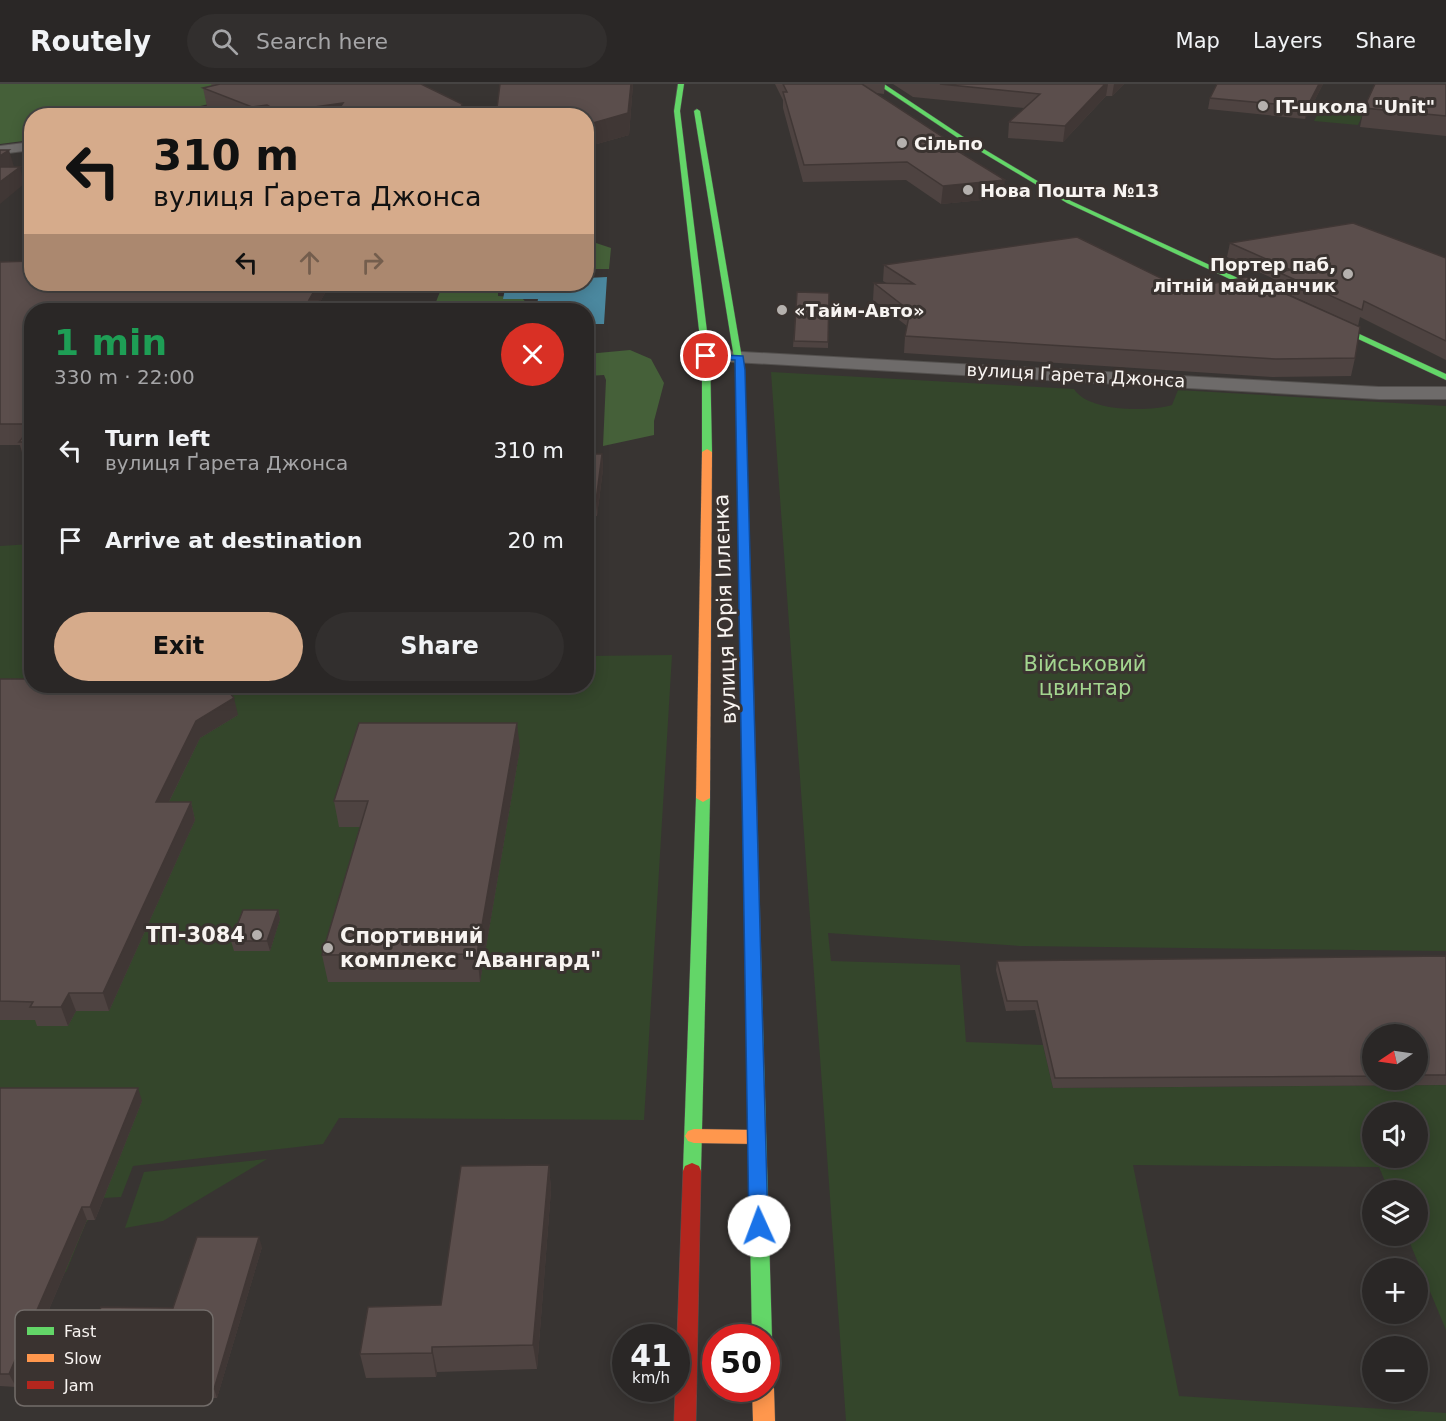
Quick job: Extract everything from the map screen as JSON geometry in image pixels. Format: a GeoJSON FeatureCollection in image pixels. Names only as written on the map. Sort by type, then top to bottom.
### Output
{"type":"FeatureCollection","features":[{"type":"Feature","properties":{"kind":"main road","name":"вулиця Юрія Іллєнка"},"geometry":{"type":"LineString","coordinates":[[681,84],[677,111],[706,356],[703,789],[685,1421]]}},
{"type":"Feature","properties":{"kind":"main road"},"geometry":{"type":"LineString","coordinates":[[880,84],[960,137],[1069,202],[1446,377]]}},
{"type":"Feature","properties":{"kind":"main road","name":"вулиця Юрія Іллєнка"},"geometry":{"type":"LineString","coordinates":[[697,98],[697,111],[740,358],[762,1324]]}},
{"type":"Feature","properties":{"kind":"main road"},"geometry":{"type":"LineString","coordinates":[[694,1136],[756,1137]]}},
{"type":"Feature","properties":{"kind":"main road"},"geometry":{"type":"LineString","coordinates":[[763,1402],[764,1421]]}},
{"type":"Feature","properties":{"kind":"street"},"geometry":{"type":"LineString","coordinates":[[217,108],[315,84]]}},
{"type":"Feature","properties":{"kind":"street"},"geometry":{"type":"LineString","coordinates":[[0,150],[24,147]]}},
{"type":"Feature","properties":{"kind":"street","name":"вулиця Ґарета Джонса"},"geometry":{"type":"LineString","coordinates":[[706,356],[1379,393],[1446,393]]}},
{"type":"Feature","properties":{"kind":"green space"},"geometry":{"type":"Polygon","coordinates":[[[0,84],[297,84],[192,108],[24,108],[24,141],[0,144],[0,84]]]}},
{"type":"Feature","properties":{"kind":"green space"},"geometry":{"type":"Polygon","coordinates":[[[1321,108],[1364,112],[1358,125],[1314,121],[1321,108]]]}},
{"type":"Feature","properties":{"kind":"green space"},"geometry":{"type":"Polygon","coordinates":[[[594,242],[611,248],[609,269],[594,269],[594,242]]]}},
{"type":"Feature","properties":{"kind":"green space"},"geometry":{"type":"Polygon","coordinates":[[[440,291],[498,291],[498,296],[522,298],[526,303],[436,303],[440,291]]]}},
{"type":"Feature","properties":{"kind":"green space"},"geometry":{"type":"Polygon","coordinates":[[[630,350],[651,359],[664,383],[654,421],[654,435],[603,446],[606,380],[604,375],[594,376],[594,353],[630,350]]]}},
{"type":"Feature","properties":{"kind":"green space","name":"Військовий цвинтар"},"geometry":{"type":"Polygon","coordinates":[[[771,372],[1074,389],[1081,397],[1092,402],[1105,406],[1134,409],[1172,405],[1178,390],[1446,406],[1446,951],[1020,946],[828,933],[831,961],[960,965],[966,1042],[1043,1045],[1053,1088],[1362,1086],[1362,1090],[1428,1090],[1428,1085],[1446,1085],[1446,1330],[1428,1287],[1428,1258],[1416,1258],[1411,1246],[1428,1246],[1428,1180],[1384,1180],[1379,1168],[1428,1168],[1428,1102],[1362,1102],[1362,1167],[1133,1165],[1179,1396],[1446,1413],[1446,1421],[846,1421],[771,372]]]}},
{"type":"Feature","properties":{"kind":"green space","name":"Спортивний комплекс \"Авангард\""},"geometry":{"type":"Polygon","coordinates":[[[24,544],[24,693],[594,693],[594,656],[672,655],[644,1120],[339,1118],[323,1144],[133,1166],[121,1197],[103,1198],[86,1223],[66,1272],[0,1273],[0,546],[24,544]]]}},
{"type":"Feature","properties":{"kind":"green space"},"geometry":{"type":"Polygon","coordinates":[[[267,1159],[163,1221],[125,1228],[144,1172],[267,1159]]]}},
{"type":"Feature","properties":{"kind":"water"},"geometry":{"type":"Polygon","coordinates":[[[607,277],[604,324],[594,324],[594,303],[537,303],[538,299],[503,299],[505,291],[594,291],[594,278],[607,277]]]}},
{"type":"Feature","properties":{"kind":"building"},"geometry":{"type":"Polygon","coordinates":[[[220,84],[421,84],[462,104],[461,108],[340,108],[343,103],[307,108],[272,108],[267,105],[252,107],[203,88],[220,84]]]}},
{"type":"Feature","properties":{"kind":"building"},"geometry":{"type":"Polygon","coordinates":[[[500,84],[631,84],[628,113],[594,123],[594,108],[497,108],[500,84]]]}},
{"type":"Feature","properties":{"kind":"building"},"geometry":{"type":"Polygon","coordinates":[[[783,84],[862,84],[966,152],[961,153],[1005,180],[943,186],[907,162],[804,165],[783,92],[787,92],[783,84]]]}},
{"type":"Feature","properties":{"kind":"building"},"geometry":{"type":"Polygon","coordinates":[[[940,84],[1105,84],[1065,126],[1009,122],[1040,94],[940,84]]]}},
{"type":"Feature","properties":{"kind":"building"},"geometry":{"type":"Polygon","coordinates":[[[1217,84],[1319,84],[1307,107],[1210,98],[1217,84]]]}},
{"type":"Feature","properties":{"kind":"building"},"geometry":{"type":"Polygon","coordinates":[[[1375,84],[1446,84],[1446,116],[1364,108],[1375,84]]]}},
{"type":"Feature","properties":{"kind":"building"},"geometry":{"type":"Polygon","coordinates":[[[0,150],[9,150],[0,156],[0,150]]]}},
{"type":"Feature","properties":{"kind":"building"},"geometry":{"type":"Polygon","coordinates":[[[0,167],[20,167],[0,182],[0,167]]]}},
{"type":"Feature","properties":{"kind":"building"},"geometry":{"type":"Polygon","coordinates":[[[1353,223],[1446,258],[1446,341],[1364,301],[1362,310],[1278,272],[1291,270],[1230,243],[1353,223]]]}},
{"type":"Feature","properties":{"kind":"building"},"geometry":{"type":"Polygon","coordinates":[[[1077,237],[1183,289],[1248,277],[1360,327],[1355,358],[1276,359],[905,336],[910,311],[874,283],[914,284],[884,265],[1077,237]]]}},
{"type":"Feature","properties":{"kind":"building"},"geometry":{"type":"Polygon","coordinates":[[[24,261],[24,291],[314,291],[309,300],[320,300],[318,303],[24,303],[24,424],[0,424],[0,262],[24,261]]]}},
{"type":"Feature","properties":{"kind":"building"},"geometry":{"type":"Polygon","coordinates":[[[797,292],[829,293],[828,342],[794,341],[797,292]]]}},
{"type":"Feature","properties":{"kind":"building"},"geometry":{"type":"Polygon","coordinates":[[[594,454],[602,454],[596,501],[594,501],[594,454]]]}},
{"type":"Feature","properties":{"kind":"building"},"geometry":{"type":"Polygon","coordinates":[[[0,679],[24,679],[24,693],[230,693],[234,698],[196,721],[156,802],[191,802],[103,993],[69,993],[61,1007],[30,1007],[33,1002],[0,1001],[0,679]]]}},
{"type":"Feature","properties":{"kind":"building"},"geometry":{"type":"Polygon","coordinates":[[[359,723],[517,723],[477,954],[322,955],[368,801],[334,801],[359,723]]]}},
{"type":"Feature","properties":{"kind":"building"},"geometry":{"type":"Polygon","coordinates":[[[243,910],[278,910],[267,941],[231,941],[243,910]]]}},
{"type":"Feature","properties":{"kind":"building"},"geometry":{"type":"Polygon","coordinates":[[[1446,956],[1446,1075],[1428,1075],[1428,1024],[1362,1024],[1362,1076],[1055,1078],[1037,1001],[1007,1001],[997,961],[1446,956]]]}},
{"type":"Feature","properties":{"kind":"building"},"geometry":{"type":"Polygon","coordinates":[[[0,1088],[138,1088],[90,1207],[82,1207],[37,1310],[15,1310],[15,1360],[9,1374],[0,1374],[0,1088]]]}},
{"type":"Feature","properties":{"kind":"building"},"geometry":{"type":"Polygon","coordinates":[[[549,1165],[533,1345],[432,1347],[432,1353],[360,1354],[368,1307],[441,1305],[461,1166],[549,1165]]]}},
{"type":"Feature","properties":{"kind":"building"},"geometry":{"type":"Polygon","coordinates":[[[197,1237],[259,1237],[214,1389],[213,1310],[100,1310],[101,1307],[173,1308],[197,1237]]]}},
{"type":"Feature","properties":{"kind":"traffic: fast"},"geometry":{"type":"LineString","coordinates":[[681,84],[677,111],[706,356],[707,452]]}},
{"type":"Feature","properties":{"kind":"traffic: fast"},"geometry":{"type":"LineString","coordinates":[[880,84],[960,137],[1069,202],[1446,377]]}},
{"type":"Feature","properties":{"kind":"traffic: fast"},"geometry":{"type":"LineString","coordinates":[[697,111],[740,370],[747,664]]}},
{"type":"Feature","properties":{"kind":"traffic: fast"},"geometry":{"type":"LineString","coordinates":[[692,1171],[703,798]]}},
{"type":"Feature","properties":{"kind":"traffic: fast"},"geometry":{"type":"LineString","coordinates":[[753,959],[762,1324]]}},
{"type":"Feature","properties":{"kind":"traffic: slow"},"geometry":{"type":"LineString","coordinates":[[703,798],[707,452]]}},
{"type":"Feature","properties":{"kind":"traffic: slow"},"geometry":{"type":"LineString","coordinates":[[694,1136],[756,1137]]}},
{"type":"Feature","properties":{"kind":"traffic: slow"},"geometry":{"type":"LineString","coordinates":[[763,1402],[764,1421]]}},
{"type":"Feature","properties":{"kind":"traffic: jam"},"geometry":{"type":"LineString","coordinates":[[747,664],[753,959]]}},
{"type":"Feature","properties":{"kind":"traffic: jam"},"geometry":{"type":"LineString","coordinates":[[685,1421],[692,1171]]}},
{"type":"Feature","properties":{"kind":"place","name":"IT-школа \"Unit\""},"geometry":{"type":"Point","coordinates":[1263,106]}},
{"type":"Feature","properties":{"kind":"place","name":"Сільпо"},"geometry":{"type":"Point","coordinates":[902,143]}},
{"type":"Feature","properties":{"kind":"place","name":"Нова Пошта №13"},"geometry":{"type":"Point","coordinates":[968,190]}},
{"type":"Feature","properties":{"kind":"place","name":"Портер паб, літній майданчик"},"geometry":{"type":"Point","coordinates":[1348,274]}},
{"type":"Feature","properties":{"kind":"place","name":"«Тайм-Авто»"},"geometry":{"type":"Point","coordinates":[782,310]}},
{"type":"Feature","properties":{"kind":"place","name":"ТП-3084"},"geometry":{"type":"Point","coordinates":[257,935]}},
{"type":"Feature","properties":{"kind":"place","name":"Спортивний комплекс \"Авангард\""},"geometry":{"type":"Point","coordinates":[328,948]}},
{"type":"Feature","properties":{"kind":"route"},"geometry":{"type":"LineString","coordinates":[[706,356],[740,358],[759,1226]]}}]}
